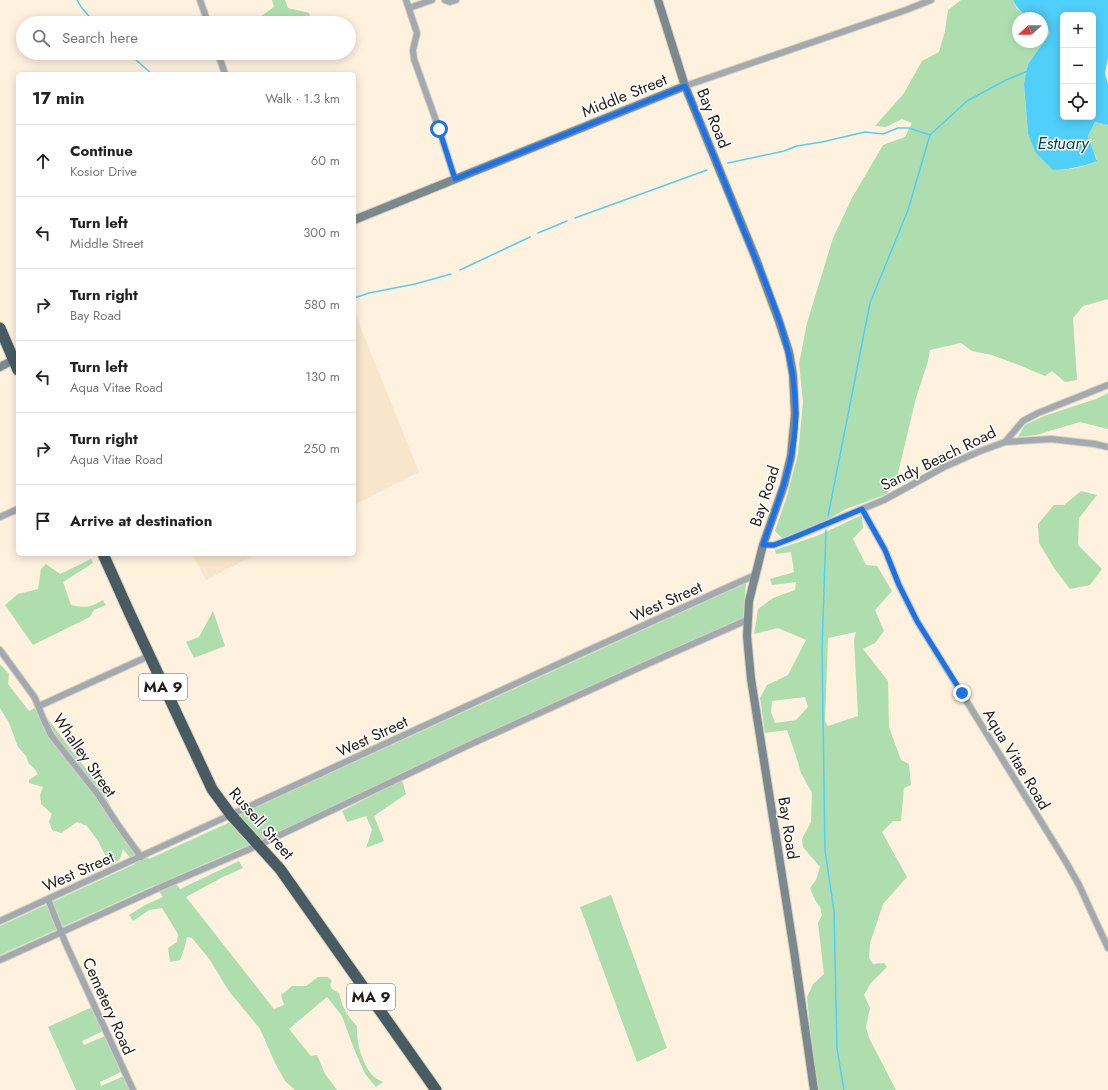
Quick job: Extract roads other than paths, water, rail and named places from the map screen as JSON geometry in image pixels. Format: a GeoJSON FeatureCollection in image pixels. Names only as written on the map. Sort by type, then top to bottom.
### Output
{"type":"FeatureCollection","features":[{"type":"Feature","properties":{"kind":"highway"},"geometry":{"type":"LineString","coordinates":[[0,328],[16,360]]}},
{"type":"Feature","properties":{"kind":"highway","name":"Russell Street"},"geometry":{"type":"LineString","coordinates":[[104,556],[212,789],[231,815],[280,869],[436,1090]]}},
{"type":"Feature","properties":{"kind":"main road","name":"Bay Road"},"geometry":{"type":"LineString","coordinates":[[658,0],[685,86],[758,265],[783,332],[791,363],[795,414],[791,456],[784,485],[763,545],[755,575],[748,620],[748,656],[793,943],[814,1090]]}},
{"type":"Feature","properties":{"kind":"main road","name":"Middle Street"},"geometry":{"type":"LineString","coordinates":[[356,219],[685,86]]}},
{"type":"Feature","properties":{"kind":"main road"},"geometry":{"type":"LineString","coordinates":[[0,367],[16,362]]}},
{"type":"Feature","properties":{"kind":"street"},"geometry":{"type":"LineString","coordinates":[[200,0],[206,16]]}},
{"type":"Feature","properties":{"kind":"street"},"geometry":{"type":"LineString","coordinates":[[406,0],[417,33],[413,50],[414,59],[437,122],[455,179]]}},
{"type":"Feature","properties":{"kind":"street"},"geometry":{"type":"LineString","coordinates":[[409,8],[432,0]]}},
{"type":"Feature","properties":{"kind":"street"},"geometry":{"type":"LineString","coordinates":[[445,0],[450,2],[456,0]]}},
{"type":"Feature","properties":{"kind":"street","name":"Middle Street"},"geometry":{"type":"LineString","coordinates":[[685,86],[899,13],[931,0]]}},
{"type":"Feature","properties":{"kind":"street"},"geometry":{"type":"LineString","coordinates":[[221,60],[225,72]]}},
{"type":"Feature","properties":{"kind":"street","name":"Sandy Beach Road"},"geometry":{"type":"LineString","coordinates":[[862,509],[884,500],[944,467],[1005,442],[1023,421],[1038,413],[1108,385]]}},
{"type":"Feature","properties":{"kind":"street"},"geometry":{"type":"LineString","coordinates":[[1005,442],[1051,439],[1108,447]]}},
{"type":"Feature","properties":{"kind":"street"},"geometry":{"type":"LineString","coordinates":[[763,545],[774,545],[862,509]]}},
{"type":"Feature","properties":{"kind":"street","name":"Aqua Vitae Road"},"geometry":{"type":"LineString","coordinates":[[862,509],[885,550],[899,585],[917,621],[1066,862],[1086,899],[1108,948]]}},
{"type":"Feature","properties":{"kind":"street"},"geometry":{"type":"LineString","coordinates":[[0,517],[16,510]]}},
{"type":"Feature","properties":{"kind":"street","name":"West Street"},"geometry":{"type":"LineString","coordinates":[[0,921],[755,575]]}},
{"type":"Feature","properties":{"kind":"street"},"geometry":{"type":"LineString","coordinates":[[0,960],[259,845],[462,748],[748,620]]}},
{"type":"Feature","properties":{"kind":"street"},"geometry":{"type":"LineString","coordinates":[[0,650],[27,685],[36,698],[39,706]]}},
{"type":"Feature","properties":{"kind":"street","name":"Whalley Street"},"geometry":{"type":"LineString","coordinates":[[141,857],[99,796],[51,734],[39,706],[149,656]]}},
{"type":"Feature","properties":{"kind":"street","name":"Cemetery Road"},"geometry":{"type":"LineString","coordinates":[[48,899],[61,933],[133,1090]]}},
{"type":"Feature","properties":{"kind":"water","name":"Estuary"},"geometry":{"type":"Polygon","coordinates":[[[1013,0],[1108,0],[1108,58],[1105,73],[1108,84],[1108,125],[1095,122],[1088,136],[1097,161],[1086,165],[1053,170],[1036,153],[1028,134],[1024,84],[1028,64],[1039,48],[1048,48],[1048,36],[1050,33],[1048,28],[1048,12],[1021,12],[1013,0]]]}},
{"type":"Feature","properties":{"kind":"waterway"},"geometry":{"type":"LineString","coordinates":[[77,0],[89,16]]}},
{"type":"Feature","properties":{"kind":"waterway"},"geometry":{"type":"LineString","coordinates":[[136,60],[150,72]]}},
{"type":"Feature","properties":{"kind":"waterway"},"geometry":{"type":"LineString","coordinates":[[828,516],[870,303],[908,210],[930,135],[967,101],[1006,80],[1028,71]]}},
{"type":"Feature","properties":{"kind":"waterway"},"geometry":{"type":"LineString","coordinates":[[728,163],[784,151],[797,146],[865,132],[883,134],[898,128],[909,128],[930,135]]}},
{"type":"Feature","properties":{"kind":"waterway"},"geometry":{"type":"LineString","coordinates":[[575,218],[707,170]]}},
{"type":"Feature","properties":{"kind":"waterway"},"geometry":{"type":"LineString","coordinates":[[538,233],[567,221]]}},
{"type":"Feature","properties":{"kind":"waterway"},"geometry":{"type":"LineString","coordinates":[[460,270],[530,237]]}},
{"type":"Feature","properties":{"kind":"waterway"},"geometry":{"type":"LineString","coordinates":[[356,297],[451,274]]}},
{"type":"Feature","properties":{"kind":"waterway"},"geometry":{"type":"LineString","coordinates":[[826,530],[822,650],[825,850],[834,911],[837,1048],[844,1090]]}}]}
